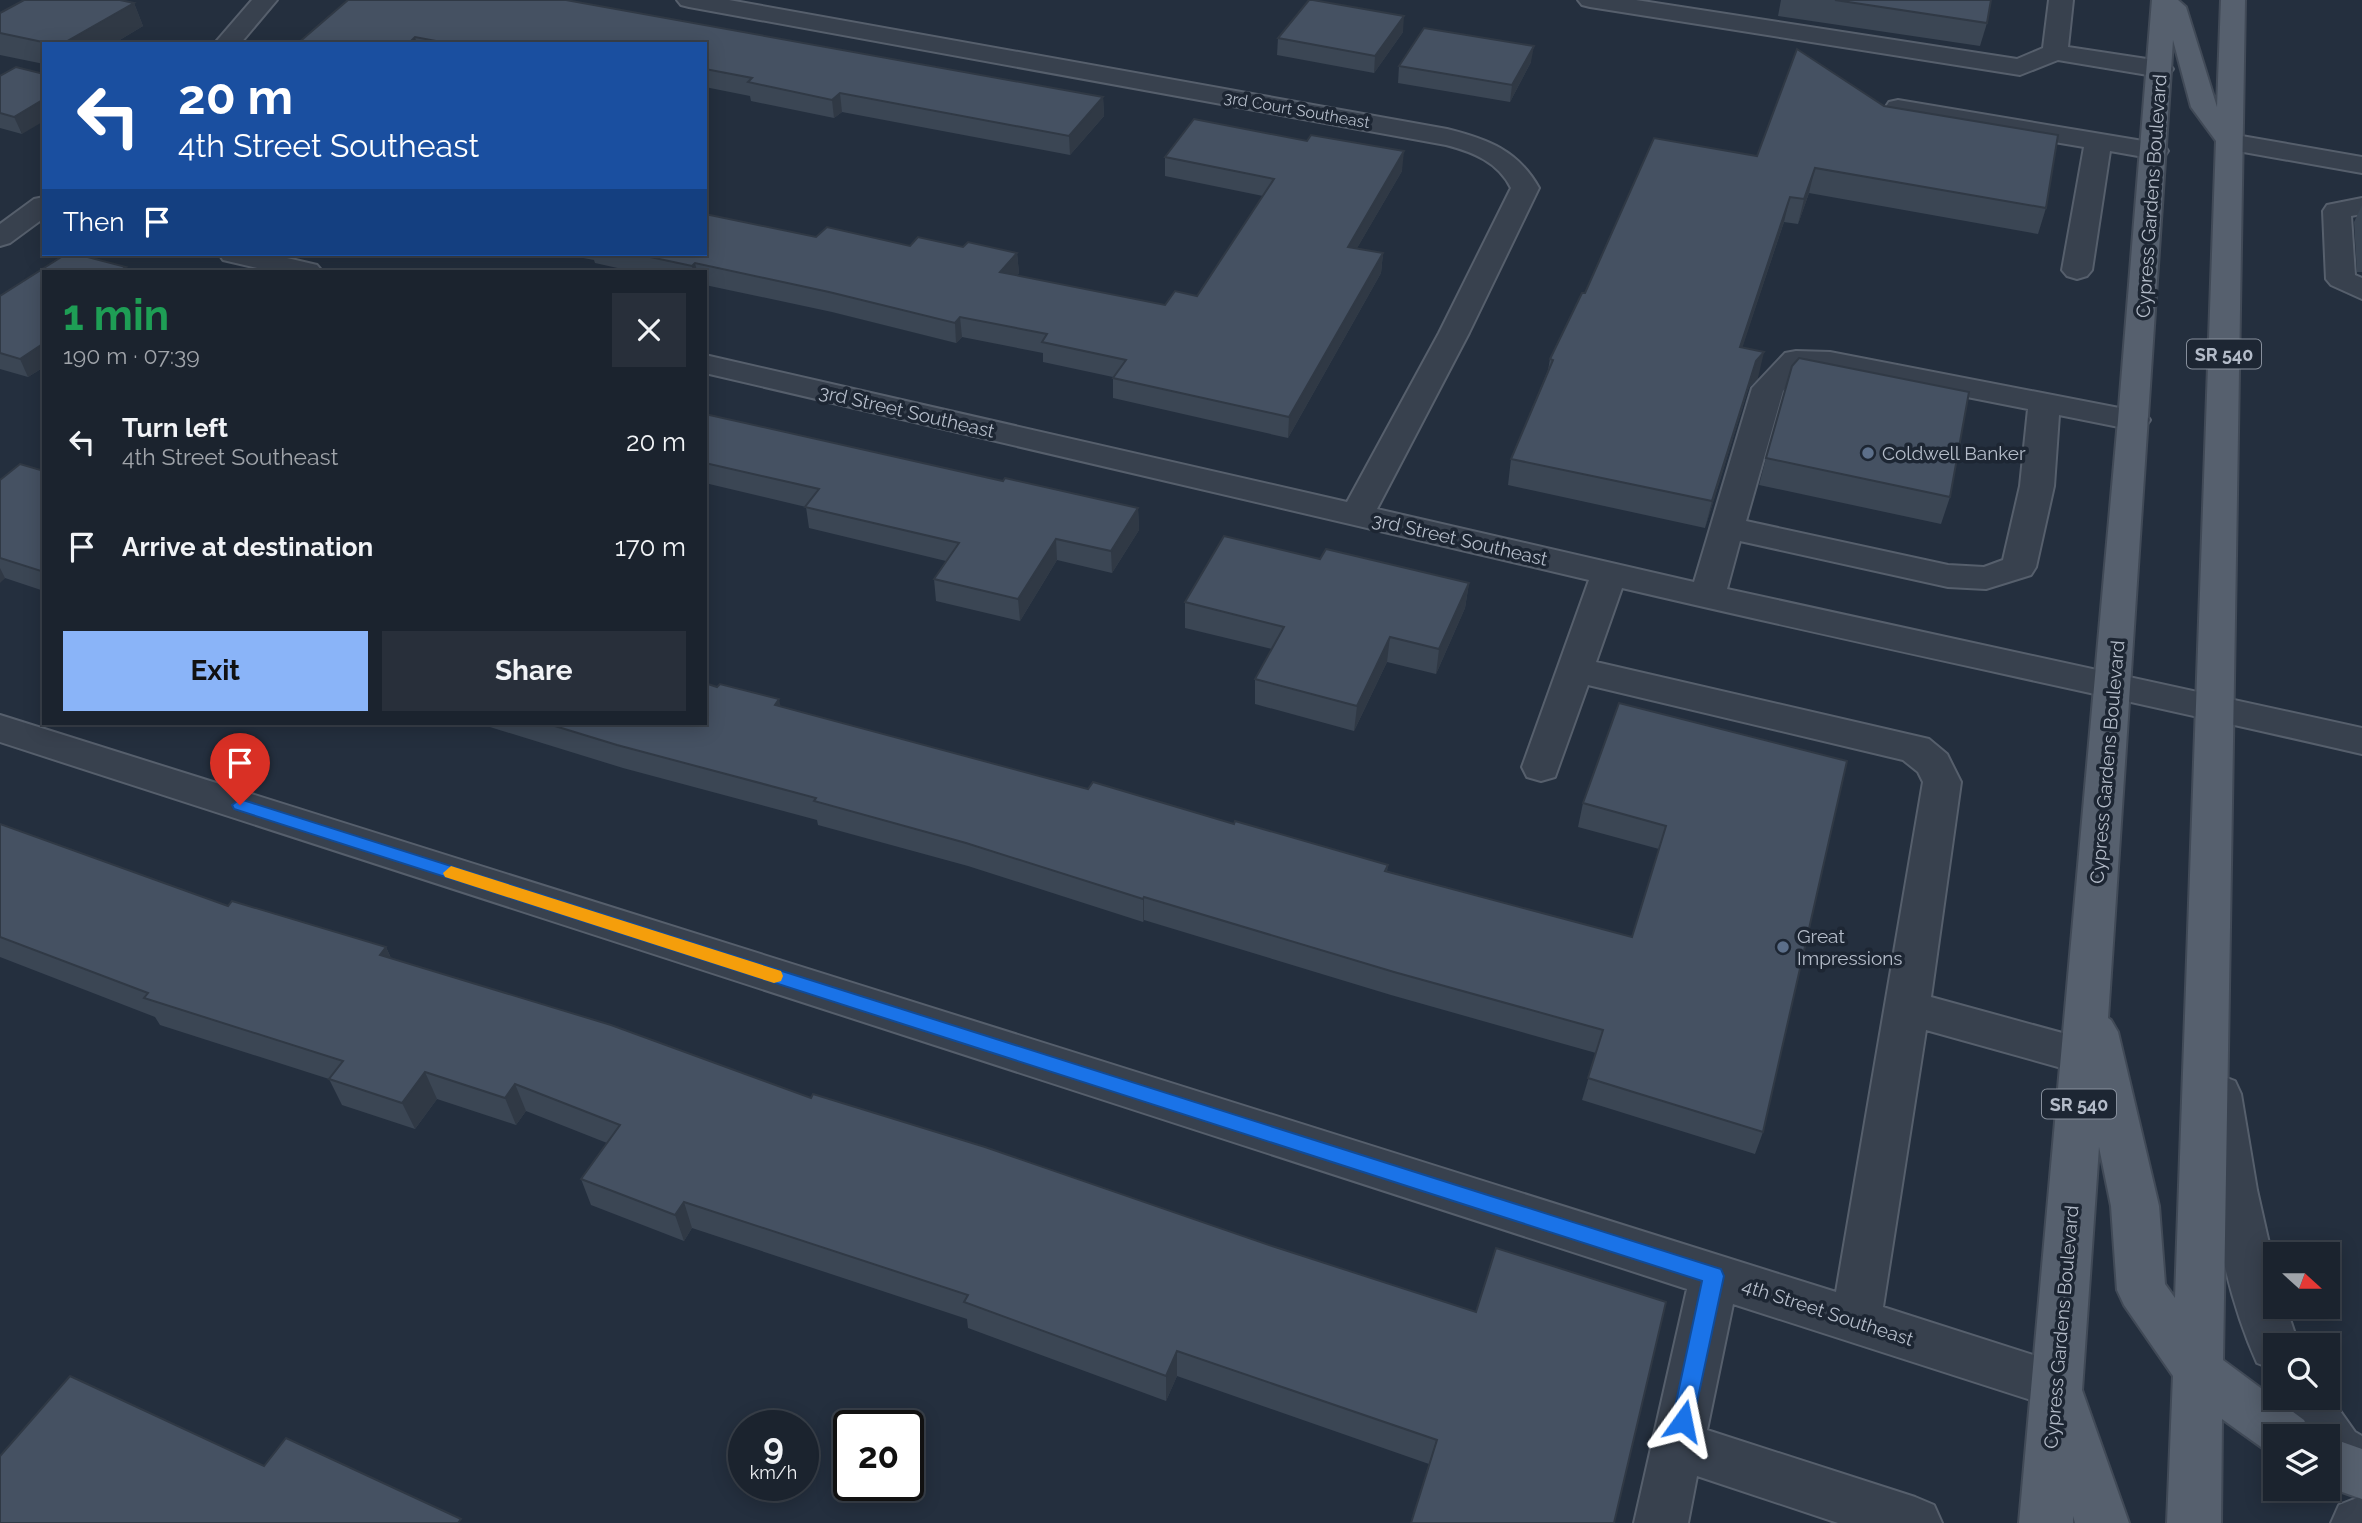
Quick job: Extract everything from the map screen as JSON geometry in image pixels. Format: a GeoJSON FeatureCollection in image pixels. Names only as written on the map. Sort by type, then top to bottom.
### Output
{"type":"FeatureCollection","features":[{"type":"Feature","properties":{"kind":"main road","name":"Cypress Gardens Boulevard"},"geometry":{"type":"LineString","coordinates":[[2046,1523],[2155,151],[2164,1]]}},
{"type":"Feature","properties":{"kind":"main road"},"geometry":{"type":"LineString","coordinates":[[2164,1],[2174,7],[2204,107],[2230,142]]}},
{"type":"Feature","properties":{"kind":"main road","name":"SR 540"},"geometry":{"type":"LineString","coordinates":[[2194,1523],[2230,142],[2227,6]]}},
{"type":"Feature","properties":{"kind":"main road"},"geometry":{"type":"LineString","coordinates":[[2088,996],[2135,1206],[2141,1290],[2198,1371],[2269,1424]]}},
{"type":"Feature","properties":{"kind":"main road"},"geometry":{"type":"LineString","coordinates":[[2056,1385],[2102,1523]]}},
{"type":"Feature","properties":{"kind":"main road"},"geometry":{"type":"LineString","coordinates":[[2340,1466],[2362,1474]]}},
{"type":"Feature","properties":{"kind":"street"},"geometry":{"type":"LineString","coordinates":[[228,42],[265,0]]}},
{"type":"Feature","properties":{"kind":"street","name":"3rd Court Southeast"},"geometry":{"type":"LineString","coordinates":[[689,0],[1447,137],[1476,144],[1518,172],[1525,188],[1454,333],[1357,515]]}},
{"type":"Feature","properties":{"kind":"street"},"geometry":{"type":"LineString","coordinates":[[1590,0],[2020,67],[2055,52],[2160,69]]}},
{"type":"Feature","properties":{"kind":"street"},"geometry":{"type":"LineString","coordinates":[[2055,52],[2061,0]]}},
{"type":"Feature","properties":{"kind":"street"},"geometry":{"type":"LineString","coordinates":[[1899,108],[2155,151]]}},
{"type":"Feature","properties":{"kind":"street"},"geometry":{"type":"LineString","coordinates":[[2077,270],[2098,141]]}},
{"type":"Feature","properties":{"kind":"street"},"geometry":{"type":"LineString","coordinates":[[2230,142],[2362,165]]}},
{"type":"Feature","properties":{"kind":"street"},"geometry":{"type":"LineString","coordinates":[[2362,206],[2337,211],[2341,279],[2362,290]]}},
{"type":"Feature","properties":{"kind":"street"},"geometry":{"type":"LineString","coordinates":[[0,237],[41,210]]}},
{"type":"Feature","properties":{"kind":"street"},"geometry":{"type":"LineString","coordinates":[[242,256],[303,270]]}},
{"type":"Feature","properties":{"kind":"street"},"geometry":{"type":"LineString","coordinates":[[1707,596],[1768,388],[1796,360],[1830,360],[2134,420]]}},
{"type":"Feature","properties":{"kind":"street","name":"3rd Street Southeast"},"geometry":{"type":"LineString","coordinates":[[707,365],[1945,651],[2113,684],[2362,741]]}},
{"type":"Feature","properties":{"kind":"street"},"geometry":{"type":"LineString","coordinates":[[1727,527],[1948,576],[1986,578],[2019,567],[2037,486],[2044,402]]}},
{"type":"Feature","properties":{"kind":"street"},"geometry":{"type":"LineString","coordinates":[[1541,766],[1609,573]]}},
{"type":"Feature","properties":{"kind":"street"},"geometry":{"type":"LineString","coordinates":[[1575,670],[1915,749],[1933,764],[1942,782],[1908,1009],[1856,1321]]}},
{"type":"Feature","properties":{"kind":"street","name":"4th Street Southeast"},"geometry":{"type":"LineString","coordinates":[[0,728],[2056,1385]]}},
{"type":"Feature","properties":{"kind":"street"},"geometry":{"type":"LineString","coordinates":[[2207,1008],[2242,1232],[2255,1288],[2270,1333]]}},
{"type":"Feature","properties":{"kind":"street"},"geometry":{"type":"LineString","coordinates":[[1908,1009],[2083,1056]]}},
{"type":"Feature","properties":{"kind":"street"},"geometry":{"type":"LineString","coordinates":[[1661,1523],[1714,1276]]}},
{"type":"Feature","properties":{"kind":"street"},"geometry":{"type":"LineString","coordinates":[[2309,1410],[2337,1449],[2362,1467]]}},
{"type":"Feature","properties":{"kind":"street"},"geometry":{"type":"LineString","coordinates":[[1678,1445],[1915,1523]]}},
{"type":"Feature","properties":{"kind":"building"},"geometry":{"type":"Polygon","coordinates":[[[24,0],[120,0],[134,3],[66,42],[43,42],[0,33],[0,13],[24,0]]]}},
{"type":"Feature","properties":{"kind":"building"},"geometry":{"type":"Polygon","coordinates":[[[348,0],[566,0],[1103,97],[1069,136],[840,93],[832,100],[748,82],[752,78],[707,69],[707,42],[441,42],[415,37],[410,42],[299,42],[348,0]]]}},
{"type":"Feature","properties":{"kind":"building"},"geometry":{"type":"Polygon","coordinates":[[[1309,0],[1404,16],[1375,56],[1278,38],[1309,0]]]}},
{"type":"Feature","properties":{"kind":"building"},"geometry":{"type":"Polygon","coordinates":[[[1835,0],[1991,0],[1987,23],[1835,0]]]}},
{"type":"Feature","properties":{"kind":"building"},"geometry":{"type":"Polygon","coordinates":[[[1424,28],[1534,46],[1512,85],[1399,66],[1424,28]]]}},
{"type":"Feature","properties":{"kind":"building"},"geometry":{"type":"Polygon","coordinates":[[[1797,49],[1884,106],[2058,135],[2046,208],[1815,168],[1804,199],[1790,197],[1740,347],[1764,352],[1756,361],[1712,501],[1511,459],[1553,360],[1550,359],[1582,293],[1585,293],[1654,138],[1757,156],[1797,49]]]}},
{"type":"Feature","properties":{"kind":"building"},"geometry":{"type":"Polygon","coordinates":[[[16,67],[42,74],[42,100],[14,117],[0,113],[0,76],[16,67]]]}},
{"type":"Feature","properties":{"kind":"building"},"geometry":{"type":"Polygon","coordinates":[[[1194,119],[1307,141],[1311,135],[1404,151],[1348,247],[1383,253],[1289,417],[1113,378],[1126,360],[1042,342],[1047,334],[960,317],[955,323],[695,263],[692,266],[645,256],[707,256],[707,214],[816,237],[827,227],[910,246],[918,237],[963,247],[968,242],[1017,253],[1000,272],[1165,305],[1175,291],[1197,296],[1274,179],[1165,157],[1194,119]]]}},
{"type":"Feature","properties":{"kind":"building"},"geometry":{"type":"Polygon","coordinates":[[[63,256],[84,256],[126,267],[121,270],[42,270],[42,344],[20,359],[0,353],[0,296],[63,256]]]}},
{"type":"Feature","properties":{"kind":"building","name":"Coldwell Banker"},"geometry":{"type":"Polygon","coordinates":[[[1799,358],[1969,392],[1950,497],[1766,458],[1792,366],[1799,358]]]}},
{"type":"Feature","properties":{"kind":"building"},"geometry":{"type":"Polygon","coordinates":[[[707,414],[1003,481],[1005,478],[1138,508],[1111,551],[1056,539],[1018,599],[934,579],[959,543],[805,507],[819,489],[707,463],[707,414]]]}},
{"type":"Feature","properties":{"kind":"building"},"geometry":{"type":"Polygon","coordinates":[[[20,464],[42,470],[42,571],[0,558],[0,480],[20,464]]]}},
{"type":"Feature","properties":{"kind":"building"},"geometry":{"type":"Polygon","coordinates":[[[1224,536],[1320,559],[1326,549],[1469,583],[1439,649],[1390,637],[1357,706],[1255,679],[1284,627],[1185,602],[1224,536]]]}},
{"type":"Feature","properties":{"kind":"building"},"geometry":{"type":"Polygon","coordinates":[[[707,684],[717,687],[720,684],[779,699],[775,705],[1088,789],[1093,782],[1234,824],[1235,821],[1388,865],[1385,871],[1632,937],[1666,826],[1583,803],[1619,703],[1847,761],[1763,1132],[1588,1078],[1603,1030],[1394,972],[1144,897],[1143,899],[966,843],[814,801],[816,798],[552,725],[707,725],[707,684]]]}},
{"type":"Feature","properties":{"kind":"building"},"geometry":{"type":"Polygon","coordinates":[[[0,824],[228,906],[232,901],[386,947],[380,955],[611,1025],[811,1098],[813,1094],[985,1147],[1272,1246],[1476,1312],[1496,1248],[1666,1302],[1614,1523],[1411,1523],[1437,1440],[1177,1351],[1166,1376],[964,1302],[968,1295],[684,1202],[675,1215],[581,1179],[620,1125],[515,1084],[505,1098],[425,1072],[402,1103],[329,1079],[343,1061],[144,998],[148,993],[0,937],[0,824]]]}},
{"type":"Feature","properties":{"kind":"building"},"geometry":{"type":"Polygon","coordinates":[[[70,1376],[264,1466],[286,1438],[461,1519],[458,1523],[0,1523],[0,1456],[70,1376]]]}},
{"type":"Feature","properties":{"kind":"slow traffic"},"geometry":{"type":"LineString","coordinates":[[451,873],[774,976]]}},
{"type":"Feature","properties":{"kind":"place","name":"Coldwell Banker"},"geometry":{"type":"Point","coordinates":[1868,453]}},
{"type":"Feature","properties":{"kind":"place","name":"Great Impressions"},"geometry":{"type":"Point","coordinates":[1783,947]}},
{"type":"Feature","properties":{"kind":"route"},"geometry":{"type":"LineString","coordinates":[[240,805],[1714,1276],[1683,1421]]}}]}
